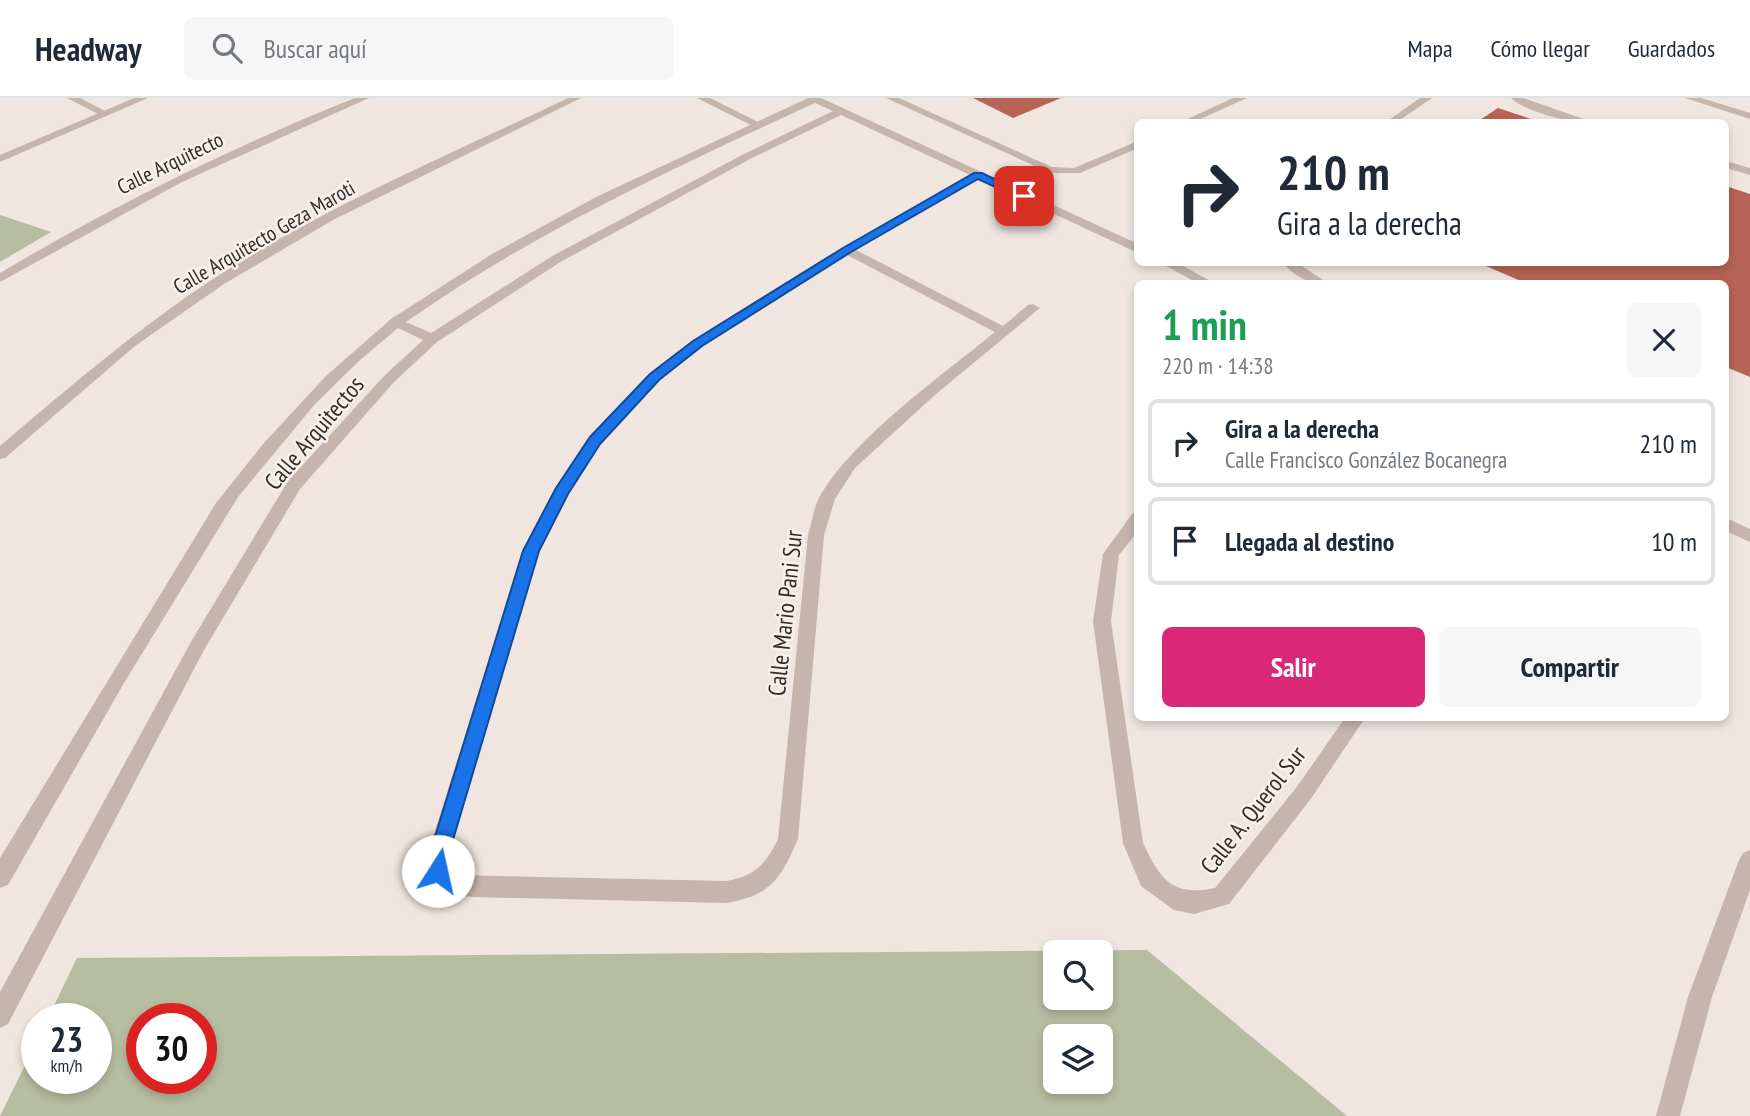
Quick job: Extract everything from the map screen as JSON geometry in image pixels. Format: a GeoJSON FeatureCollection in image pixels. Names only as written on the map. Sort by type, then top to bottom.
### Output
{"type":"FeatureCollection","features":[{"type":"Feature","properties":{"kind":"street"},"geometry":{"type":"LineString","coordinates":[[72,98],[104,113]]}},
{"type":"Feature","properties":{"kind":"street"},"geometry":{"type":"LineString","coordinates":[[0,159],[143,98]]}},
{"type":"Feature","properties":{"kind":"street","name":"Calle Arquitecto"},"geometry":{"type":"LineString","coordinates":[[0,278],[63,239],[194,170],[364,98]]}},
{"type":"Feature","properties":{"kind":"street","name":"Calle Arquitecto Geza Maroti"},"geometry":{"type":"LineString","coordinates":[[0,454],[130,343],[219,281],[329,217],[576,98]]}},
{"type":"Feature","properties":{"kind":"street"},"geometry":{"type":"LineString","coordinates":[[702,98],[759,125]]}},
{"type":"Feature","properties":{"kind":"street"},"geometry":{"type":"LineString","coordinates":[[814,98],[1134,247]]}},
{"type":"Feature","properties":{"kind":"street","name":"Calle Arquitectos"},"geometry":{"type":"LineString","coordinates":[[0,878],[112,687],[233,493],[298,415],[346,367],[396,322],[461,278],[519,244],[814,98]]}},
{"type":"Feature","properties":{"kind":"street"},"geometry":{"type":"LineString","coordinates":[[891,98],[1050,170],[1076,171],[1134,146]]}},
{"type":"Feature","properties":{"kind":"street"},"geometry":{"type":"LineString","coordinates":[[1193,119],[1242,98]]}},
{"type":"Feature","properties":{"kind":"street"},"geometry":{"type":"LineString","coordinates":[[1396,119],[1427,98]]}},
{"type":"Feature","properties":{"kind":"street"},"geometry":{"type":"LineString","coordinates":[[1516,98],[1525,104],[1577,119]]}},
{"type":"Feature","properties":{"kind":"street"},"geometry":{"type":"LineString","coordinates":[[1690,98],[1750,116]]}},
{"type":"Feature","properties":{"kind":"street","name":"Calle Arquitectos"},"geometry":{"type":"LineString","coordinates":[[0,1016],[198,645],[294,485],[389,379],[432,339],[594,237],[841,111]]}},
{"type":"Feature","properties":{"kind":"street"},"geometry":{"type":"LineString","coordinates":[[1729,165],[1750,172]]}},
{"type":"Feature","properties":{"kind":"street"},"geometry":{"type":"LineString","coordinates":[[847,250],[978,175]]}},
{"type":"Feature","properties":{"kind":"street"},"geometry":{"type":"LineString","coordinates":[[847,250],[1004,332]]}},
{"type":"Feature","properties":{"kind":"street","name":"Calle Mario Pani Sur"},"geometry":{"type":"LineString","coordinates":[[847,250],[697,344],[654,377],[595,440],[561,492],[531,551],[443,839],[438,871],[444,881],[457,886],[473,887],[726,892],[746,890],[763,881],[776,867],[788,839],[816,535],[827,498],[850,464],[931,391],[1033,308]]}},
{"type":"Feature","properties":{"kind":"street"},"geometry":{"type":"LineString","coordinates":[[1174,266],[1202,280]]}},
{"type":"Feature","properties":{"kind":"street"},"geometry":{"type":"LineString","coordinates":[[1292,266],[1315,280]]}},
{"type":"Feature","properties":{"kind":"street"},"geometry":{"type":"LineString","coordinates":[[396,322],[432,339]]}},
{"type":"Feature","properties":{"kind":"street","name":"Calle A. Querol Sur"},"geometry":{"type":"LineString","coordinates":[[1134,523],[1111,554],[1102,621],[1133,843],[1149,879],[1174,899],[1194,903],[1221,897],[1304,794],[1353,721]]}},
{"type":"Feature","properties":{"kind":"street"},"geometry":{"type":"LineString","coordinates":[[1729,526],[1750,536]]}},
{"type":"Feature","properties":{"kind":"street"},"geometry":{"type":"LineString","coordinates":[[1668,1116],[1700,997],[1750,860]]}},
{"type":"Feature","properties":{"kind":"green space"},"geometry":{"type":"Polygon","coordinates":[[[0,215],[51,232],[0,262],[0,215]]]}},
{"type":"Feature","properties":{"kind":"green space"},"geometry":{"type":"Polygon","coordinates":[[[1113,950],[1147,950],[1347,1116],[0,1116],[21,1073],[21,1094],[112,1094],[112,1003],[55,1003],[77,958],[1043,951],[1043,1010],[1113,1010],[1113,950]]]}},
{"type":"Feature","properties":{"kind":"building"},"geometry":{"type":"Polygon","coordinates":[[[973,98],[1061,98],[1013,118],[973,98]]]}},
{"type":"Feature","properties":{"kind":"building"},"geometry":{"type":"Polygon","coordinates":[[[1498,108],[1531,119],[1482,119],[1498,108]]]}},
{"type":"Feature","properties":{"kind":"building"},"geometry":{"type":"Polygon","coordinates":[[[1729,187],[1750,194],[1750,377],[1729,368],[1729,280],[1519,280],[1486,266],[1729,266],[1729,187]]]}},
{"type":"Feature","properties":{"kind":"route"},"geometry":{"type":"LineString","coordinates":[[438,871],[439,853],[531,551],[561,492],[595,440],[654,377],[697,344],[847,250],[978,175],[1024,196]]}}]}
